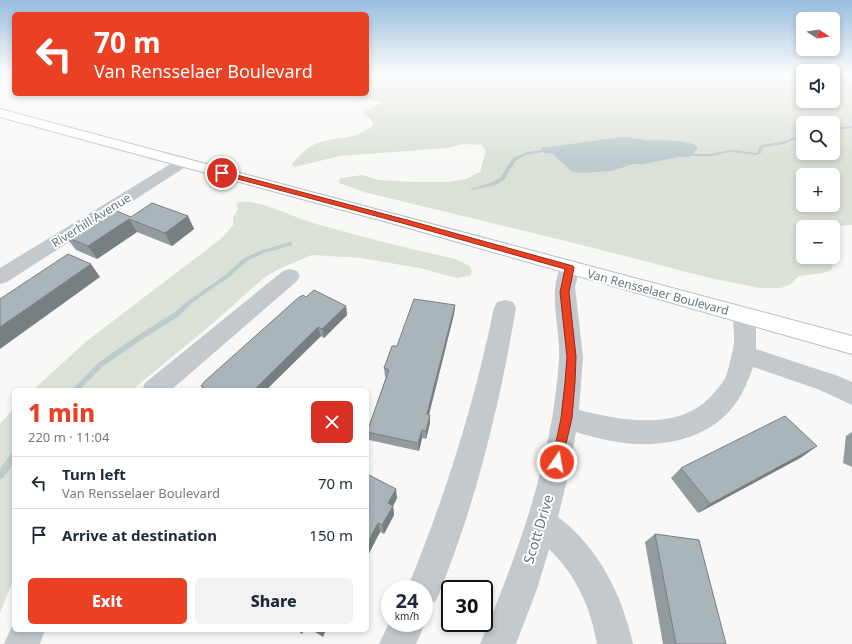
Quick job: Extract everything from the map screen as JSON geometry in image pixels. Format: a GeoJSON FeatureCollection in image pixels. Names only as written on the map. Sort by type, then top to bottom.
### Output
{"type":"FeatureCollection","features":[{"type":"Feature","properties":{"kind":"main road","name":"Van Rensselaer Boulevard"},"geometry":{"type":"LineString","coordinates":[[0,113],[182,163],[404,221],[852,345]]}},
{"type":"Feature","properties":{"kind":"street","name":"Riverhill Avenue"},"geometry":{"type":"LineString","coordinates":[[0,277],[182,163]]}},
{"type":"Feature","properties":{"kind":"street","name":"Scott Drive"},"geometry":{"type":"LineString","coordinates":[[498,644],[520,589],[541,523],[555,472],[566,418],[571,357],[565,292],[570,268]]}},
{"type":"Feature","properties":{"kind":"street"},"geometry":{"type":"LineString","coordinates":[[156,388],[290,276]]}},
{"type":"Feature","properties":{"kind":"street"},"geometry":{"type":"LineString","coordinates":[[428,580],[442,546],[466,477],[486,403],[505,308]]}},
{"type":"Feature","properties":{"kind":"street"},"geometry":{"type":"LineString","coordinates":[[566,418],[611,429],[639,432],[667,430],[696,423],[718,409],[728,398],[735,385],[744,354],[744,316]]}},
{"type":"Feature","properties":{"kind":"street"},"geometry":{"type":"LineString","coordinates":[[744,354],[829,383],[852,394]]}},
{"type":"Feature","properties":{"kind":"street"},"geometry":{"type":"LineString","coordinates":[[541,523],[562,540],[582,565],[596,587],[608,616],[616,644]]}},
{"type":"Feature","properties":{"kind":"street"},"geometry":{"type":"LineString","coordinates":[[22,644],[27,632]]}},
{"type":"Feature","properties":{"kind":"street"},"geometry":{"type":"LineString","coordinates":[[397,644],[403,632]]}},
{"type":"Feature","properties":{"kind":"shaded area"},"geometry":{"type":"Polygon","coordinates":[[[385,103],[796,103],[796,108],[840,108],[840,103],[852,103],[852,225],[840,226],[840,220],[796,220],[796,264],[833,264],[831,270],[823,273],[799,276],[791,284],[781,288],[760,288],[710,278],[364,192],[339,183],[340,178],[363,175],[378,180],[415,182],[448,182],[466,179],[480,172],[486,151],[482,145],[463,144],[447,148],[340,156],[294,167],[292,164],[300,155],[317,143],[357,135],[373,125],[371,119],[363,113],[375,105],[385,103]]]}},
{"type":"Feature","properties":{"kind":"shaded area"},"geometry":{"type":"Polygon","coordinates":[[[622,137],[645,140],[681,141],[694,145],[698,148],[690,157],[679,157],[643,164],[633,164],[612,171],[583,173],[573,172],[552,153],[545,154],[541,148],[622,137]]]}},
{"type":"Feature","properties":{"kind":"shaded area"},"geometry":{"type":"Polygon","coordinates":[[[240,202],[249,202],[267,206],[304,220],[331,228],[455,259],[470,266],[472,272],[470,276],[457,278],[419,268],[361,258],[312,255],[279,269],[265,277],[213,323],[134,388],[35,388],[88,340],[222,238],[233,225],[233,218],[238,209],[236,204],[240,202]]]}},
{"type":"Feature","properties":{"kind":"shaded area"},"geometry":{"type":"Polygon","coordinates":[[[12,410],[12,583],[0,613],[0,424],[12,410]]]}},
{"type":"Feature","properties":{"kind":"building"},"geometry":{"type":"Polygon","coordinates":[[[152,203],[188,216],[165,233],[129,219],[88,246],[66,237],[112,209],[131,217],[152,203]]]}},
{"type":"Feature","properties":{"kind":"building"},"geometry":{"type":"Polygon","coordinates":[[[68,254],[91,264],[0,327],[0,299],[68,254]]]}},
{"type":"Feature","properties":{"kind":"building"},"geometry":{"type":"Polygon","coordinates":[[[314,290],[346,306],[322,329],[318,327],[256,388],[204,388],[201,386],[298,298],[303,295],[306,297],[314,290]]]}},
{"type":"Feature","properties":{"kind":"building"},"geometry":{"type":"Polygon","coordinates":[[[414,299],[455,305],[427,414],[430,415],[426,431],[422,430],[418,443],[369,432],[369,426],[389,370],[384,368],[392,346],[397,346],[414,299]]]}},
{"type":"Feature","properties":{"kind":"building"},"geometry":{"type":"Polygon","coordinates":[[[785,416],[817,446],[710,504],[681,468],[785,416]]]}},
{"type":"Feature","properties":{"kind":"building"},"geometry":{"type":"Polygon","coordinates":[[[369,475],[396,489],[388,503],[393,506],[382,525],[378,523],[369,540],[369,475]]]}},
{"type":"Feature","properties":{"kind":"building"},"geometry":{"type":"Polygon","coordinates":[[[655,534],[699,540],[726,644],[676,644],[655,534]]]}},
{"type":"Feature","properties":{"kind":"waterway"},"geometry":{"type":"LineString","coordinates":[[840,128],[852,127]]}},
{"type":"Feature","properties":{"kind":"waterway"},"geometry":{"type":"LineString","coordinates":[[693,155],[711,155],[731,151],[757,154],[760,152],[762,146],[783,143],[796,138]]}},
{"type":"Feature","properties":{"kind":"waterway"},"geometry":{"type":"LineString","coordinates":[[472,189],[493,184],[502,179],[514,159],[528,153],[543,151]]}},
{"type":"Feature","properties":{"kind":"waterway"},"geometry":{"type":"LineString","coordinates":[[77,388],[100,365],[177,314],[191,301],[226,277],[245,260],[259,253],[290,244]]}},
{"type":"Feature","properties":{"kind":"waterway"},"geometry":{"type":"LineString","coordinates":[[0,475],[12,460]]}},
{"type":"Feature","properties":{"kind":"route"},"geometry":{"type":"LineString","coordinates":[[222,173],[404,221],[570,268],[566,280],[565,292],[570,336],[570,382],[566,418],[557,462]]}}]}
